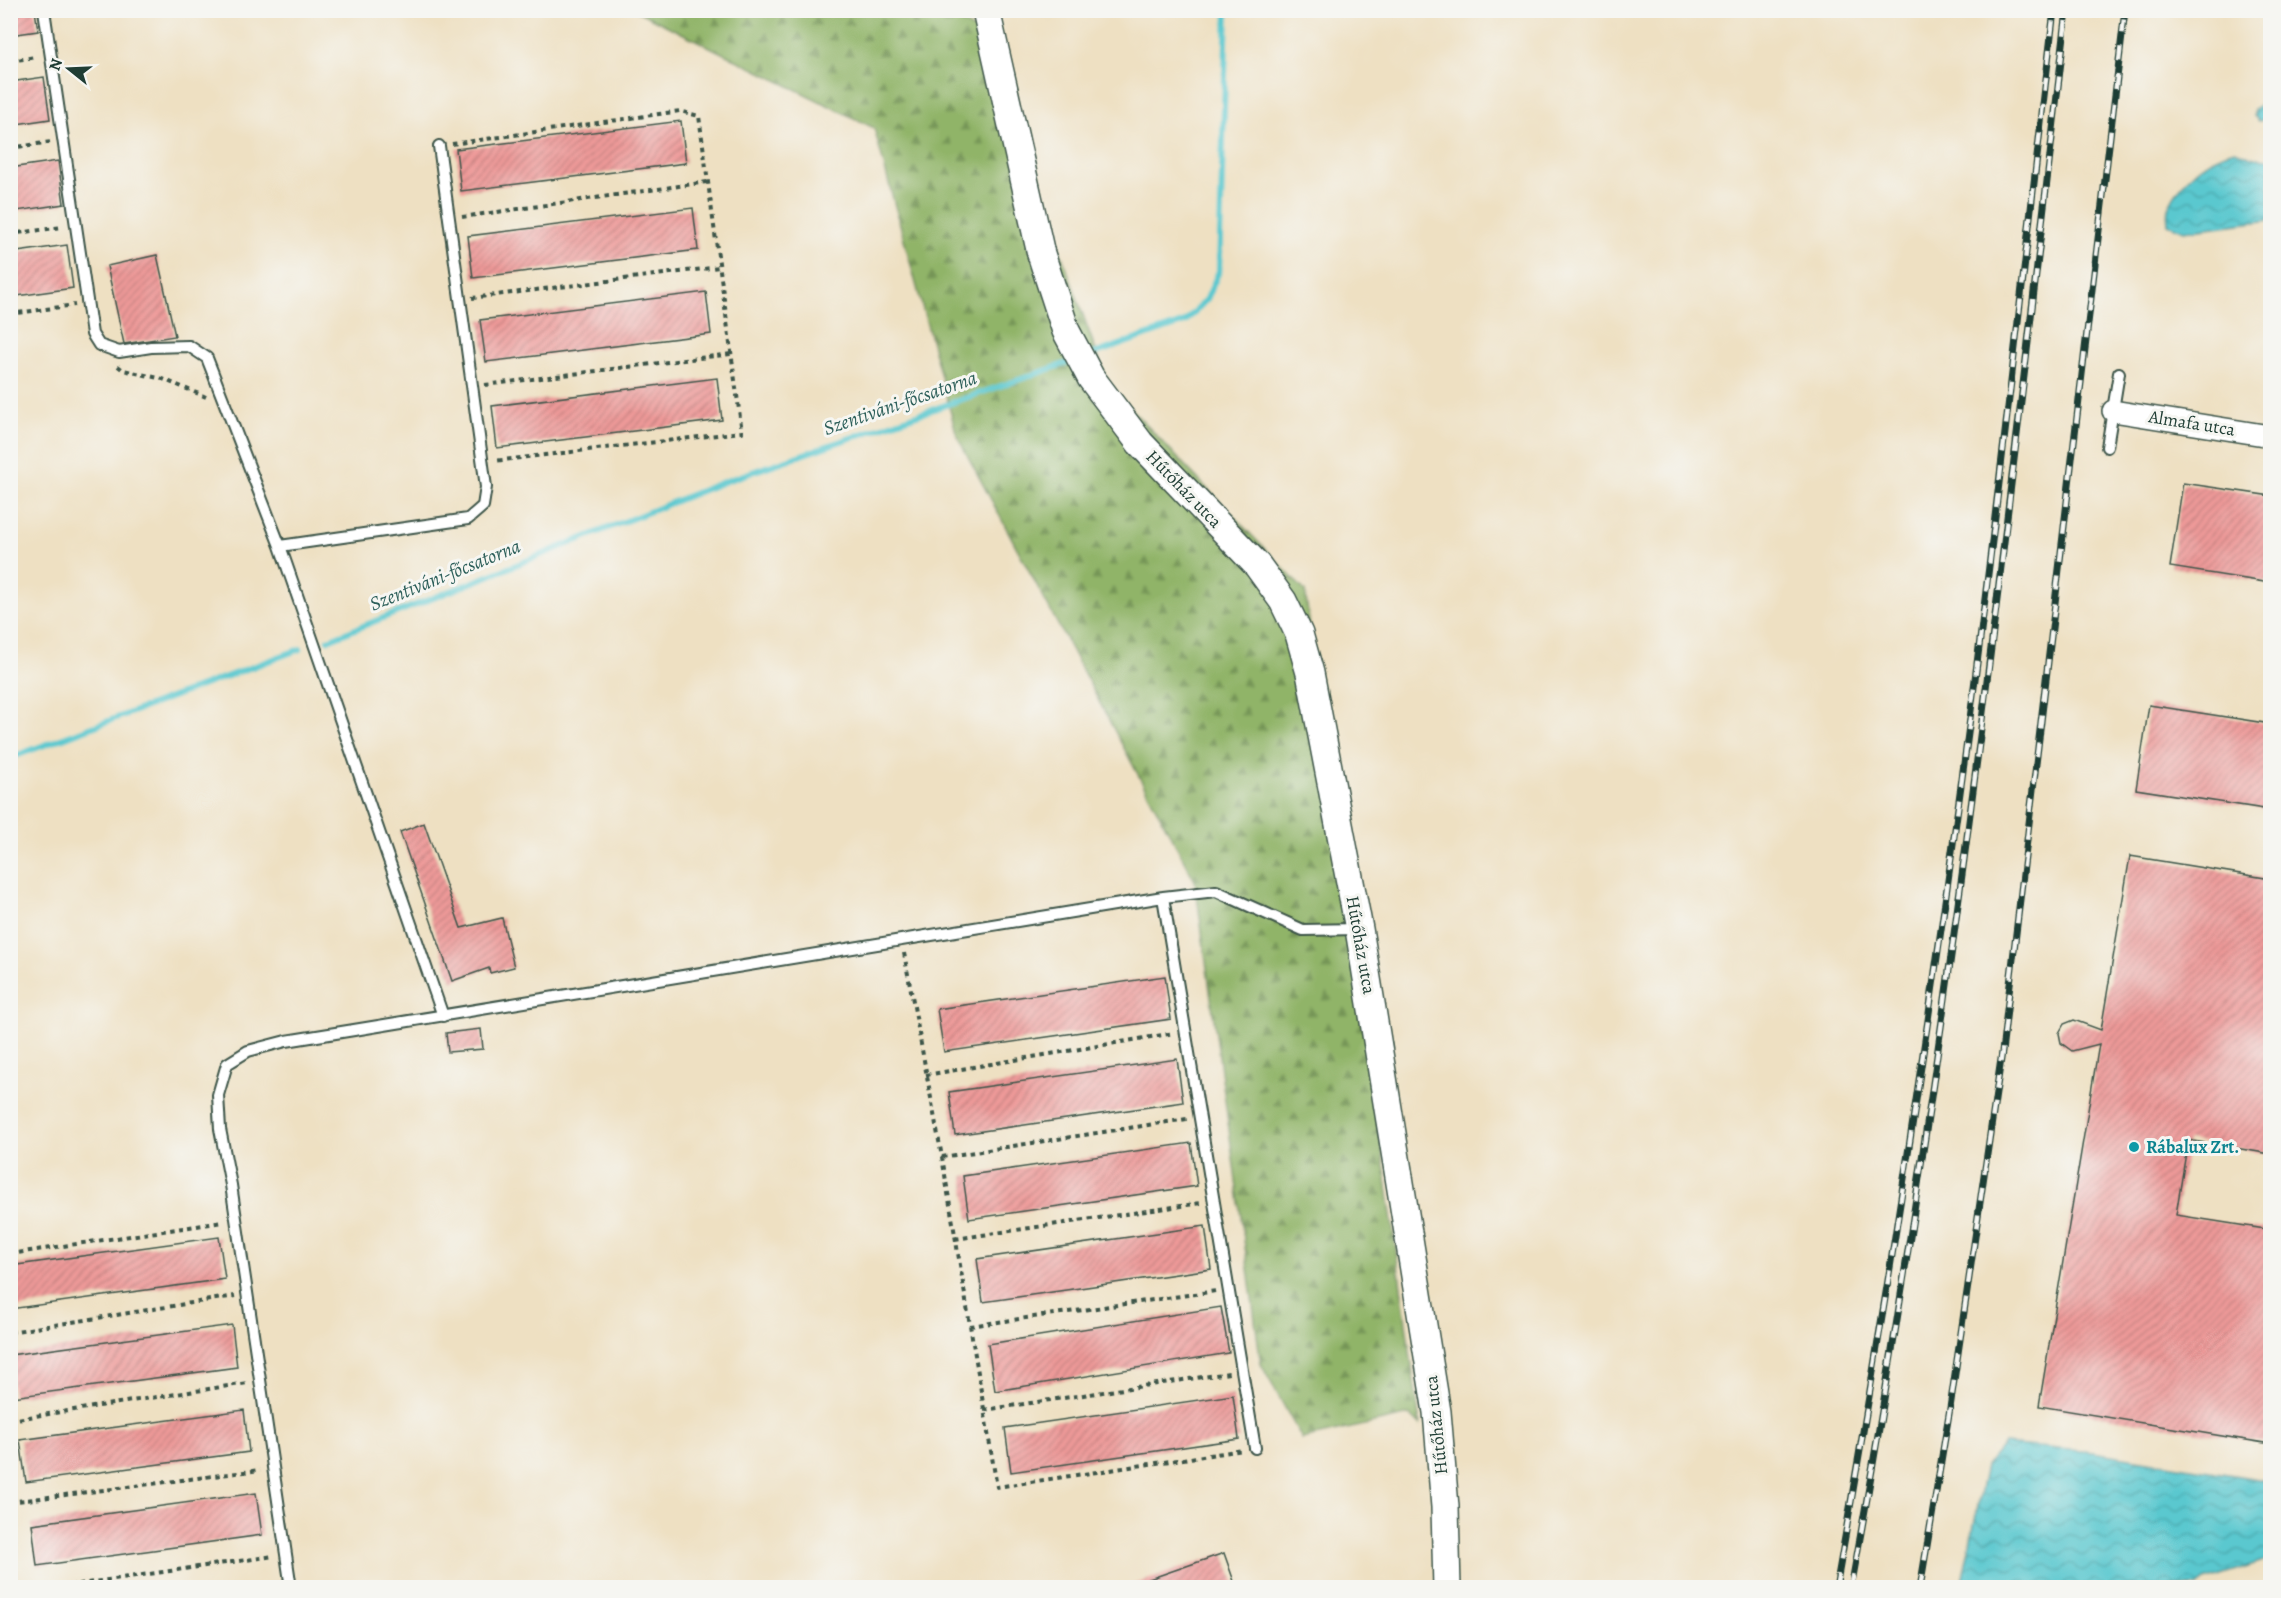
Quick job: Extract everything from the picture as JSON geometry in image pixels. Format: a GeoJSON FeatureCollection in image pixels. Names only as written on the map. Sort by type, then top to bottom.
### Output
{"type":"FeatureCollection","features":[{"type":"Feature","properties":{"kind":"street","name":"Hűtőház utca"},"geometry":{"type":"LineString","coordinates":[[986,10],[1041,254],[1066,331],[1091,378],[1140,443],[1257,565],[1283,601],[1299,634],[1310,673],[1359,929],[1437,1412],[1445,1507],[1447,1587]]}},
{"type":"Feature","properties":{"kind":"street","name":"Almafa utca"},"geometry":{"type":"LineString","coordinates":[[2113,411],[2271,436]]}},
{"type":"Feature","properties":{"kind":"lane"},"geometry":{"type":"LineString","coordinates":[[44,10],[92,334],[99,345],[119,352],[151,347],[189,346],[207,358],[280,546],[443,1016]]}},
{"type":"Feature","properties":{"kind":"lane"},"geometry":{"type":"LineString","coordinates":[[280,546],[468,519],[483,506],[486,487],[483,462],[439,146]]}},
{"type":"Feature","properties":{"kind":"lane"},"geometry":{"type":"LineString","coordinates":[[2107,447],[2119,373]]}},
{"type":"Feature","properties":{"kind":"lane"},"geometry":{"type":"LineString","coordinates":[[291,1587],[237,1220],[220,1129],[218,1095],[227,1064],[248,1051],[286,1041],[1163,897],[1216,891],[1303,930],[1359,929]]}},
{"type":"Feature","properties":{"kind":"lane"},"geometry":{"type":"LineString","coordinates":[[1163,897],[1255,1448]]}},
{"type":"Feature","properties":{"kind":"path"},"geometry":{"type":"LineString","coordinates":[[10,61],[51,55]]}},
{"type":"Feature","properties":{"kind":"path"},"geometry":{"type":"LineString","coordinates":[[439,146],[680,111],[699,116],[742,432],[483,462]]}},
{"type":"Feature","properties":{"kind":"path"},"geometry":{"type":"LineString","coordinates":[[10,148],[63,140]]}},
{"type":"Feature","properties":{"kind":"path"},"geometry":{"type":"LineString","coordinates":[[449,218],[707,182]]}},
{"type":"Feature","properties":{"kind":"path"},"geometry":{"type":"LineString","coordinates":[[10,234],[76,225]]}},
{"type":"Feature","properties":{"kind":"path"},"geometry":{"type":"LineString","coordinates":[[460,300],[719,267]]}},
{"type":"Feature","properties":{"kind":"path"},"geometry":{"type":"LineString","coordinates":[[10,314],[87,303]]}},
{"type":"Feature","properties":{"kind":"path"},"geometry":{"type":"LineString","coordinates":[[99,345],[105,358],[123,370],[164,379],[205,396],[228,415]]}},
{"type":"Feature","properties":{"kind":"path"},"geometry":{"type":"LineString","coordinates":[[472,386],[731,354]]}},
{"type":"Feature","properties":{"kind":"path"},"geometry":{"type":"LineString","coordinates":[[901,941],[942,1157],[997,1487],[1255,1448]]}},
{"type":"Feature","properties":{"kind":"path"},"geometry":{"type":"LineString","coordinates":[[926,1075],[1186,1031]]}},
{"type":"Feature","properties":{"kind":"path"},"geometry":{"type":"LineString","coordinates":[[942,1157],[1200,1118]]}},
{"type":"Feature","properties":{"kind":"path"},"geometry":{"type":"LineString","coordinates":[[956,1239],[1214,1201]]}},
{"type":"Feature","properties":{"kind":"path"},"geometry":{"type":"LineString","coordinates":[[10,1254],[237,1220]]}},
{"type":"Feature","properties":{"kind":"path"},"geometry":{"type":"LineString","coordinates":[[970,1326],[1229,1289]]}},
{"type":"Feature","properties":{"kind":"path"},"geometry":{"type":"LineString","coordinates":[[10,1332],[248,1293]]}},
{"type":"Feature","properties":{"kind":"path"},"geometry":{"type":"LineString","coordinates":[[984,1410],[1242,1371]]}},
{"type":"Feature","properties":{"kind":"path"},"geometry":{"type":"LineString","coordinates":[[10,1420],[260,1381]]}},
{"type":"Feature","properties":{"kind":"path"},"geometry":{"type":"LineString","coordinates":[[10,1502],[273,1468]]}},
{"type":"Feature","properties":{"kind":"path"},"geometry":{"type":"LineString","coordinates":[[10,1538],[17,1587]]}},
{"type":"Feature","properties":{"kind":"path"},"geometry":{"type":"LineString","coordinates":[[52,1587],[286,1555]]}},
{"type":"Feature","properties":{"kind":"green space"},"geometry":{"type":"Polygon","coordinates":[[[637,11],[939,11],[983,34],[1108,385],[1305,591],[1420,1425],[1410,1415],[1302,1439],[1261,1364],[1195,881],[957,436],[874,128],[637,11]]]}},
{"type":"Feature","properties":{"kind":"water"},"geometry":{"type":"Polygon","coordinates":[[[2270,97],[2270,118],[2259,121],[2254,116],[2254,110],[2270,97]]]}},
{"type":"Feature","properties":{"kind":"water"},"geometry":{"type":"Polygon","coordinates":[[[2235,150],[2254,158],[2270,159],[2270,220],[2184,231],[2168,224],[2168,208],[2188,178],[2215,158],[2235,150]]]}},
{"type":"Feature","properties":{"kind":"water"},"geometry":{"type":"Polygon","coordinates":[[[2004,1444],[2093,1452],[2270,1481],[2270,1560],[2205,1581],[2197,1587],[1961,1587],[1986,1466],[2004,1444]]]}},
{"type":"Feature","properties":{"kind":"building"},"geometry":{"type":"Polygon","coordinates":[[[10,10],[35,10],[38,31],[10,35],[10,10]]]}},
{"type":"Feature","properties":{"kind":"building"},"geometry":{"type":"Polygon","coordinates":[[[44,77],[50,119],[10,125],[10,82],[44,77]]]}},
{"type":"Feature","properties":{"kind":"building"},"geometry":{"type":"Polygon","coordinates":[[[681,121],[686,163],[461,191],[456,149],[681,121]]]}},
{"type":"Feature","properties":{"kind":"building"},"geometry":{"type":"Polygon","coordinates":[[[58,161],[64,204],[10,212],[10,168],[58,161]]]}},
{"type":"Feature","properties":{"kind":"building"},"geometry":{"type":"Polygon","coordinates":[[[693,208],[698,250],[473,278],[468,236],[693,208]]]}},
{"type":"Feature","properties":{"kind":"building"},"geometry":{"type":"Polygon","coordinates":[[[67,245],[73,288],[10,297],[10,253],[67,245]]]}},
{"type":"Feature","properties":{"kind":"building"},"geometry":{"type":"Polygon","coordinates":[[[157,255],[175,336],[124,344],[107,266],[157,255]]]}},
{"type":"Feature","properties":{"kind":"building"},"geometry":{"type":"Polygon","coordinates":[[[706,292],[711,334],[486,362],[480,320],[706,292]]]}},
{"type":"Feature","properties":{"kind":"building"},"geometry":{"type":"Polygon","coordinates":[[[717,378],[722,420],[497,448],[492,406],[717,378]]]}},
{"type":"Feature","properties":{"kind":"building"},"geometry":{"type":"Polygon","coordinates":[[[2183,483],[2271,496],[2271,583],[2170,567],[2183,483]]]}},
{"type":"Feature","properties":{"kind":"building"},"geometry":{"type":"Polygon","coordinates":[[[2149,705],[2271,724],[2271,810],[2136,789],[2149,705]]]}},
{"type":"Feature","properties":{"kind":"building"},"geometry":{"type":"Polygon","coordinates":[[[424,823],[461,928],[502,918],[514,967],[490,973],[489,968],[452,981],[400,832],[424,823]]]}},
{"type":"Feature","properties":{"kind":"building","name":"Rábalux Zrt."},"geometry":{"type":"Polygon","coordinates":[[[2130,856],[2271,879],[2271,1154],[2188,1140],[2176,1215],[2271,1230],[2271,1444],[2039,1406],[2099,1044],[2072,1051],[2061,1043],[2059,1033],[2064,1024],[2074,1020],[2101,1030],[2130,856]]]}},
{"type":"Feature","properties":{"kind":"building"},"geometry":{"type":"Polygon","coordinates":[[[1165,976],[1171,1019],[944,1052],[937,1009],[1165,976]]]}},
{"type":"Feature","properties":{"kind":"building"},"geometry":{"type":"Polygon","coordinates":[[[481,1029],[483,1049],[448,1052],[446,1033],[481,1029]]]}},
{"type":"Feature","properties":{"kind":"building"},"geometry":{"type":"Polygon","coordinates":[[[1177,1059],[1183,1102],[955,1135],[949,1092],[1177,1059]]]}},
{"type":"Feature","properties":{"kind":"building"},"geometry":{"type":"Polygon","coordinates":[[[1191,1143],[1197,1186],[969,1219],[963,1176],[1191,1143]]]}},
{"type":"Feature","properties":{"kind":"building"},"geometry":{"type":"Polygon","coordinates":[[[1205,1226],[1211,1269],[983,1302],[977,1259],[1205,1226]]]}},
{"type":"Feature","properties":{"kind":"building"},"geometry":{"type":"Polygon","coordinates":[[[219,1237],[225,1279],[10,1309],[10,1266],[219,1237]]]}},
{"type":"Feature","properties":{"kind":"building"},"geometry":{"type":"Polygon","coordinates":[[[1221,1307],[1229,1353],[995,1391],[988,1344],[1221,1307]]]}},
{"type":"Feature","properties":{"kind":"building"},"geometry":{"type":"Polygon","coordinates":[[[232,1325],[237,1367],[13,1397],[10,1355],[232,1325]]]}},
{"type":"Feature","properties":{"kind":"building"},"geometry":{"type":"Polygon","coordinates":[[[1233,1395],[1239,1439],[1011,1472],[1005,1428],[1233,1395]]]}},
{"type":"Feature","properties":{"kind":"building"},"geometry":{"type":"Polygon","coordinates":[[[244,1410],[249,1452],[26,1482],[20,1440],[244,1410]]]}},
{"type":"Feature","properties":{"kind":"building"},"geometry":{"type":"Polygon","coordinates":[[[256,1493],[262,1535],[37,1566],[32,1524],[256,1493]]]}},
{"type":"Feature","properties":{"kind":"building"},"geometry":{"type":"Polygon","coordinates":[[[1224,1553],[1236,1587],[1133,1587],[1132,1585],[1224,1553]]]}},
{"type":"Feature","properties":{"kind":"waterway","name":"Szentiváni-főcsatorna"},"geometry":{"type":"LineString","coordinates":[[1088,356],[1185,322],[1207,299],[1219,271],[1227,10]]}},
{"type":"Feature","properties":{"kind":"waterway","name":"Szentiváni-főcsatorna"},"geometry":{"type":"LineString","coordinates":[[328,640],[726,481],[1073,361]]}},
{"type":"Feature","properties":{"kind":"waterway","name":"Szentiváni-főcsatorna"},"geometry":{"type":"LineString","coordinates":[[10,758],[300,649]]}},
{"type":"Feature","properties":{"kind":"railway"},"geometry":{"type":"LineString","coordinates":[[1836,1588],[1924,1050],[1969,726],[2054,10]]}},
{"type":"Feature","properties":{"kind":"railway"},"geometry":{"type":"LineString","coordinates":[[1851,1588],[1917,1195],[1972,801],[2067,10]]}},
{"type":"Feature","properties":{"kind":"railway"},"geometry":{"type":"LineString","coordinates":[[1920,1588],[1950,1408],[2002,1052],[2125,10]]}},
{"type":"Feature","properties":{"kind":"place","name":"Rábalux Zrt."},"geometry":{"type":"Point","coordinates":[2134,1147]}}]}
